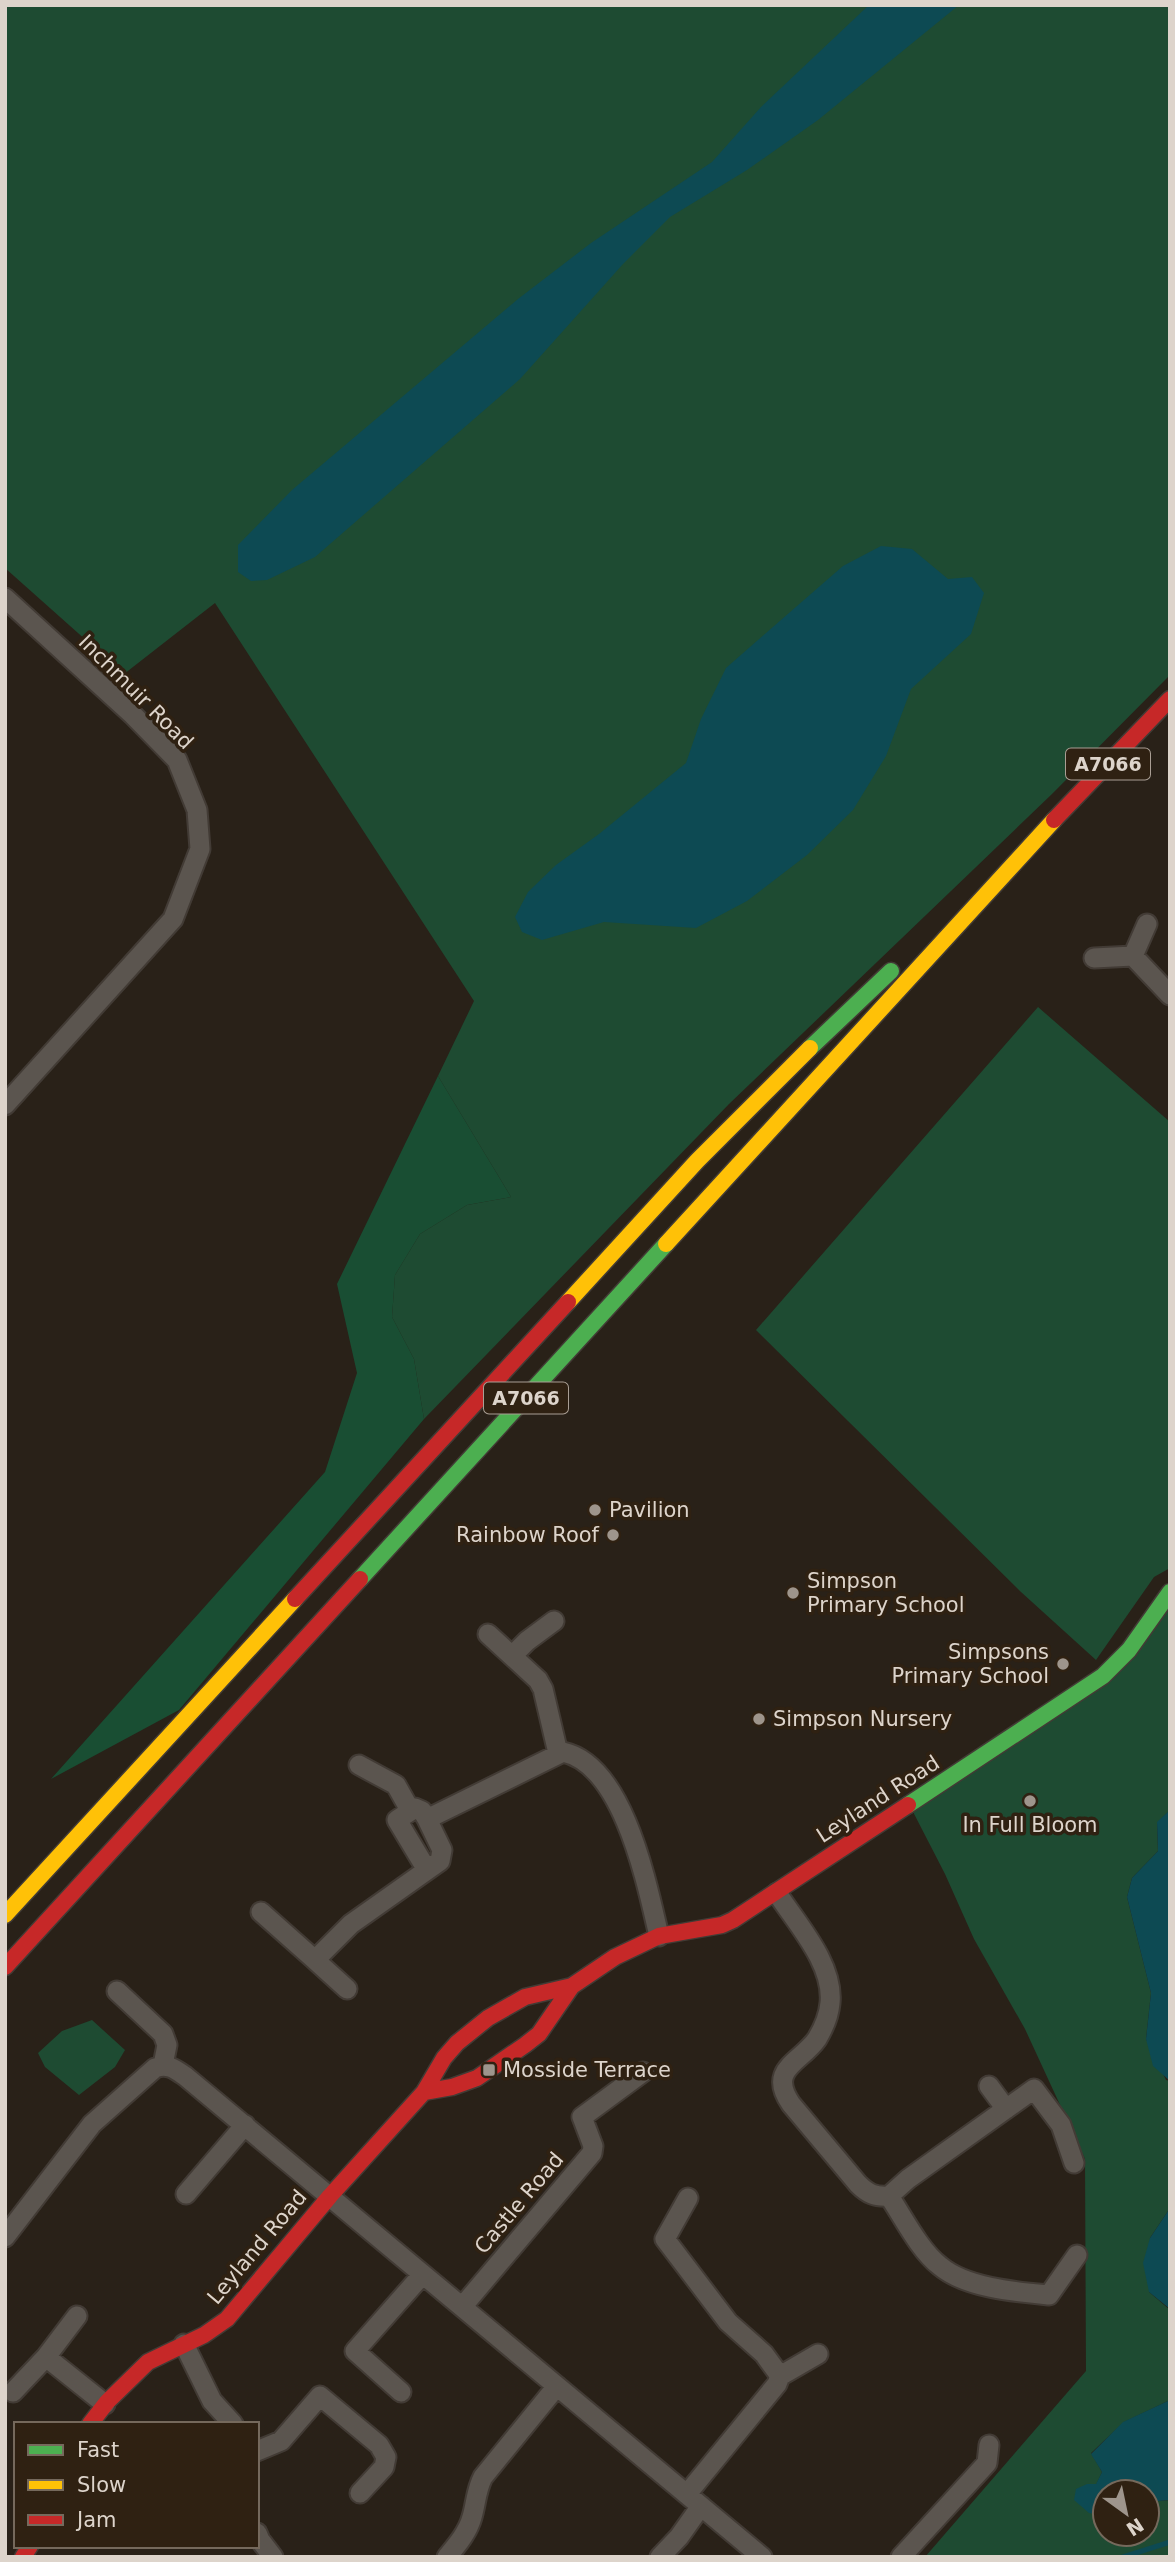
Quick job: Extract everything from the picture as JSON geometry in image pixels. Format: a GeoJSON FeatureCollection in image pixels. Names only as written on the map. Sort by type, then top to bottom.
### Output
{"type":"FeatureCollection","features":[{"type":"Feature","properties":{"kind":"main road","name":"A7066"},"geometry":{"type":"LineString","coordinates":[[5,1967],[1046,828],[1170,699]]}},
{"type":"Feature","properties":{"kind":"main road","name":"A7066"},"geometry":{"type":"LineString","coordinates":[[5,1915],[697,1161],[825,1033],[1046,828]]}},
{"type":"Feature","properties":{"kind":"main road","name":"Leyland Road"},"geometry":{"type":"LineString","coordinates":[[92,2422],[105,2404],[148,2362],[212,2330],[227,2319],[330,2196],[424,2092],[444,2058],[457,2043],[488,2018],[525,1997],[572,1986],[615,1957],[659,1936],[728,1923],[777,1893],[1106,1675],[1130,1649],[1159,1604],[1170,1592]]}},
{"type":"Feature","properties":{"kind":"main road","name":"Leyland Road"},"geometry":{"type":"LineString","coordinates":[[424,2092],[452,2087],[477,2078],[525,2045],[539,2034],[572,1986]]}},
{"type":"Feature","properties":{"kind":"street","name":"Inchmuir Road"},"geometry":{"type":"LineString","coordinates":[[5,598],[177,760],[197,810],[200,849],[173,919],[5,1105]]}},
{"type":"Feature","properties":{"kind":"street"},"geometry":{"type":"LineString","coordinates":[[1133,956],[1147,924]]}},
{"type":"Feature","properties":{"kind":"street"},"geometry":{"type":"LineString","coordinates":[[1094,958],[1133,956],[1170,995]]}},
{"type":"Feature","properties":{"kind":"street"},"geometry":{"type":"LineString","coordinates":[[512,1656],[554,1621]]}},
{"type":"Feature","properties":{"kind":"street"},"geometry":{"type":"LineString","coordinates":[[488,1634],[538,1680],[548,1700],[558,1753]]}},
{"type":"Feature","properties":{"kind":"street"},"geometry":{"type":"LineString","coordinates":[[427,1870],[398,1823],[399,1818],[418,1815],[558,1753],[570,1753],[587,1763],[600,1776],[634,1839],[659,1936]]}},
{"type":"Feature","properties":{"kind":"street"},"geometry":{"type":"LineString","coordinates":[[315,1960],[351,1924],[440,1861],[443,1855],[418,1815],[398,1775],[359,1765]]}},
{"type":"Feature","properties":{"kind":"street"},"geometry":{"type":"LineString","coordinates":[[777,1893],[816,1954],[828,1980],[830,2003],[825,2022],[816,2039],[782,2076],[783,2094],[864,2190],[879,2197],[889,2196],[908,2179],[1034,2089],[1061,2124],[1074,2163]]}},
{"type":"Feature","properties":{"kind":"street"},"geometry":{"type":"LineString","coordinates":[[261,1912],[346,1989]]}},
{"type":"Feature","properties":{"kind":"street"},"geometry":{"type":"LineString","coordinates":[[117,1991],[163,2034],[167,2045],[163,2065]]}},
{"type":"Feature","properties":{"kind":"street"},"geometry":{"type":"LineString","coordinates":[[5,2237],[92,2124],[155,2068],[163,2065],[186,2076],[762,2557]]}},
{"type":"Feature","properties":{"kind":"street","name":"Castle Road"},"geometry":{"type":"LineString","coordinates":[[462,2307],[592,2153],[593,2146],[582,2117],[643,2072]]}},
{"type":"Feature","properties":{"kind":"street"},"geometry":{"type":"LineString","coordinates":[[989,2086],[1006,2109]]}},
{"type":"Feature","properties":{"kind":"street"},"geometry":{"type":"LineString","coordinates":[[186,2194],[244,2125]]}},
{"type":"Feature","properties":{"kind":"street"},"geometry":{"type":"LineString","coordinates":[[889,2196],[932,2259],[957,2277],[1017,2292],[1049,2295],[1077,2255]]}},
{"type":"Feature","properties":{"kind":"street"},"geometry":{"type":"LineString","coordinates":[[688,2198],[664,2239],[728,2322],[764,2354],[780,2376]]}},
{"type":"Feature","properties":{"kind":"street"},"geometry":{"type":"LineString","coordinates":[[401,2392],[355,2351],[422,2275]]}},
{"type":"Feature","properties":{"kind":"street"},"geometry":{"type":"LineString","coordinates":[[13,2392],[46,2357],[77,2316]]}},
{"type":"Feature","properties":{"kind":"street"},"geometry":{"type":"LineString","coordinates":[[184,2344],[212,2401],[231,2422]]}},
{"type":"Feature","properties":{"kind":"street"},"geometry":{"type":"LineString","coordinates":[[660,2557],[679,2537],[694,2500],[780,2376],[818,2354]]}},
{"type":"Feature","properties":{"kind":"street"},"geometry":{"type":"LineString","coordinates":[[46,2357],[105,2404]]}},
{"type":"Feature","properties":{"kind":"street"},"geometry":{"type":"LineString","coordinates":[[447,2557],[472,2520],[482,2477],[557,2386]]}},
{"type":"Feature","properties":{"kind":"street"},"geometry":{"type":"LineString","coordinates":[[259,2450],[281,2441],[320,2396],[379,2445],[386,2457],[384,2467],[359,2493]]}},
{"type":"Feature","properties":{"kind":"street"},"geometry":{"type":"LineString","coordinates":[[901,2557],[987,2463],[989,2445]]}},
{"type":"Feature","properties":{"kind":"street"},"geometry":{"type":"LineString","coordinates":[[259,2538],[273,2557]]}},
{"type":"Feature","properties":{"kind":"green space"},"geometry":{"type":"Polygon","coordinates":[[[5,5],[1170,5],[1170,675],[1052,794],[729,1104],[424,1419],[414,1359],[392,1317],[395,1275],[420,1234],[467,1205],[511,1197],[438,1076],[474,1001],[215,603],[124,674],[5,568],[5,5]]]}},
{"type":"Feature","properties":{"kind":"green space"},"geometry":{"type":"Polygon","coordinates":[[[1038,1007],[1170,1122],[1170,1568],[1154,1577],[1096,1660],[1021,1592],[756,1330],[1038,1007]]]}},
{"type":"Feature","properties":{"kind":"green space"},"geometry":{"type":"Polygon","coordinates":[[[438,1076],[511,1197],[467,1205],[420,1234],[395,1275],[392,1317],[414,1359],[424,1419],[179,1710],[51,1779],[325,1472],[357,1373],[337,1284],[438,1076]]]}},
{"type":"Feature","properties":{"kind":"green space"},"geometry":{"type":"Polygon","coordinates":[[[1170,1592],[1170,1810],[1157,1823],[1158,1851],[1132,1878],[1127,1897],[1151,1993],[1146,2039],[1166,2080],[1170,2081],[1170,2208],[1150,2238],[1149,2292],[1170,2310],[1170,2400],[1124,2422],[1091,2453],[1102,2472],[1099,2478],[1091,2478],[1091,2484],[1087,2484],[1091,2494],[1091,2548],[1161,2548],[1161,2501],[1170,2500],[1170,2557],[925,2557],[1086,2371],[1085,2159],[1025,2029],[974,1939],[910,1806],[1085,1690],[1170,1592]]]}},
{"type":"Feature","properties":{"kind":"green space"},"geometry":{"type":"Polygon","coordinates":[[[92,2020],[125,2050],[115,2067],[79,2095],[45,2067],[38,2053],[62,2031],[92,2020]]]}},
{"type":"Feature","properties":{"kind":"water"},"geometry":{"type":"Polygon","coordinates":[[[869,5],[959,5],[818,120],[747,170],[670,217],[623,264],[520,379],[315,557],[267,580],[251,581],[238,572],[238,545],[292,490],[518,299],[591,243],[712,162],[761,107],[869,5]]]}},
{"type":"Feature","properties":{"kind":"water"},"geometry":{"type":"Polygon","coordinates":[[[881,546],[912,549],[948,579],[972,577],[984,593],[971,634],[911,689],[886,756],[853,810],[807,855],[747,901],[696,928],[604,922],[542,940],[522,932],[515,917],[528,892],[556,865],[599,834],[686,763],[701,719],[726,668],[843,566],[881,546]]]}},
{"type":"Feature","properties":{"kind":"water"},"geometry":{"type":"Polygon","coordinates":[[[1170,1810],[1170,2081],[1153,2066],[1146,2039],[1151,1993],[1127,1897],[1132,1878],[1158,1851],[1157,1822],[1170,1810]]]}},
{"type":"Feature","properties":{"kind":"water"},"geometry":{"type":"Polygon","coordinates":[[[1170,2208],[1170,2309],[1149,2292],[1143,2263],[1150,2238],[1170,2208]]]}},
{"type":"Feature","properties":{"kind":"water"},"geometry":{"type":"Polygon","coordinates":[[[1170,2400],[1170,2500],[1161,2501],[1161,2478],[1099,2478],[1102,2472],[1091,2454],[1123,2422],[1170,2400]]]}},
{"type":"Feature","properties":{"kind":"water"},"geometry":{"type":"Polygon","coordinates":[[[1091,2484],[1091,2513],[1074,2500],[1076,2489],[1091,2484]]]}},
{"type":"Feature","properties":{"kind":"waterway"},"geometry":{"type":"LineString","coordinates":[[1123,2557],[1170,2542]]}},
{"type":"Feature","properties":{"kind":"traffic: fast"},"geometry":{"type":"LineString","coordinates":[[810,1048],[891,971]]}},
{"type":"Feature","properties":{"kind":"traffic: fast"},"geometry":{"type":"LineString","coordinates":[[360,1579],[666,1244]]}},
{"type":"Feature","properties":{"kind":"traffic: fast"},"geometry":{"type":"LineString","coordinates":[[908,1805],[1103,1676],[1129,1650],[1170,1592]]}},
{"type":"Feature","properties":{"kind":"traffic: slow"},"geometry":{"type":"LineString","coordinates":[[666,1244],[1054,820]]}},
{"type":"Feature","properties":{"kind":"traffic: slow"},"geometry":{"type":"LineString","coordinates":[[568,1302],[697,1161],[810,1048]]}},
{"type":"Feature","properties":{"kind":"traffic: slow"},"geometry":{"type":"LineString","coordinates":[[5,1915],[295,1599]]}},
{"type":"Feature","properties":{"kind":"traffic: jam"},"geometry":{"type":"LineString","coordinates":[[1054,820],[1170,699]]}},
{"type":"Feature","properties":{"kind":"traffic: jam"},"geometry":{"type":"LineString","coordinates":[[295,1599],[568,1302]]}},
{"type":"Feature","properties":{"kind":"traffic: jam"},"geometry":{"type":"LineString","coordinates":[[5,1967],[360,1579]]}},
{"type":"Feature","properties":{"kind":"traffic: jam"},"geometry":{"type":"LineString","coordinates":[[424,2092],[452,2087],[477,2078],[525,2045],[539,2034],[572,1986],[615,1957],[659,1936],[722,1925],[733,1920],[908,1805]]}},
{"type":"Feature","properties":{"kind":"traffic: jam"},"geometry":{"type":"LineString","coordinates":[[92,2422],[107,2402],[148,2362],[204,2335],[227,2319],[330,2196],[424,2092],[444,2058],[457,2043],[488,2018],[525,1997],[572,1986]]}},
{"type":"Feature","properties":{"kind":"traffic: jam"},"geometry":{"type":"LineString","coordinates":[[23,2557],[29,2548]]}},
{"type":"Feature","properties":{"kind":"place","name":"Pavilion"},"geometry":{"type":"Point","coordinates":[595,1510]}},
{"type":"Feature","properties":{"kind":"place","name":"Rainbow Roof"},"geometry":{"type":"Point","coordinates":[613,1535]}},
{"type":"Feature","properties":{"kind":"place","name":"Simpson Primary School"},"geometry":{"type":"Point","coordinates":[793,1593]}},
{"type":"Feature","properties":{"kind":"place","name":"Simpsons Primary School"},"geometry":{"type":"Point","coordinates":[1063,1664]}},
{"type":"Feature","properties":{"kind":"place","name":"Simpson Nursery"},"geometry":{"type":"Point","coordinates":[759,1719]}},
{"type":"Feature","properties":{"kind":"place","name":"In Full Bloom"},"geometry":{"type":"Point","coordinates":[1030,1801]}},
{"type":"Feature","properties":{"kind":"place","name":"Mosside Terrace"},"geometry":{"type":"Point","coordinates":[489,2070]}}]}
